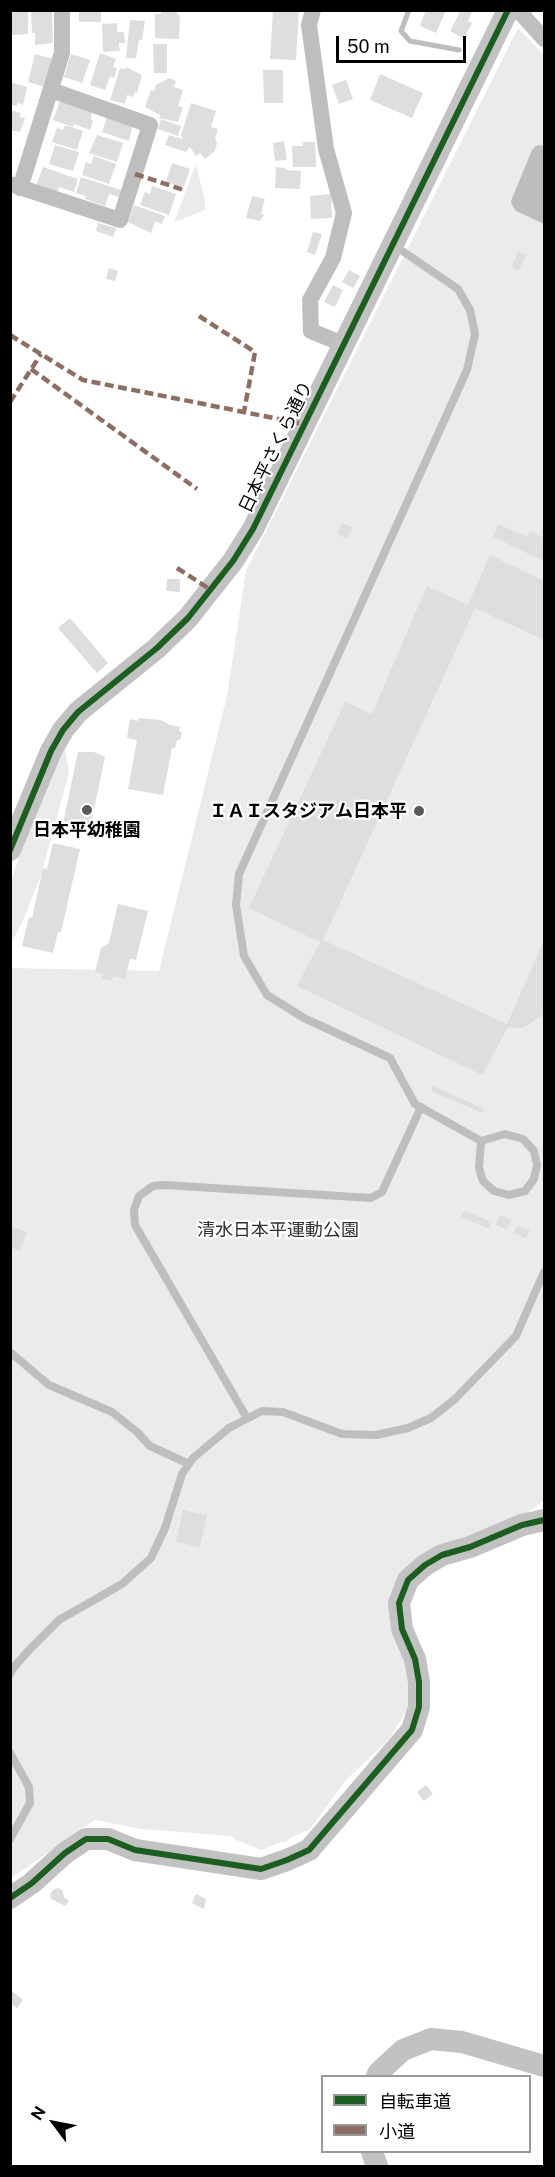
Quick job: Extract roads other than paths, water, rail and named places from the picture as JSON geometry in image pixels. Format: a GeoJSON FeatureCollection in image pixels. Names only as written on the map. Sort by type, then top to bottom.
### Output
{"type":"FeatureCollection","features":[{"type":"Feature","properties":{"kind":"street"},"geometry":{"type":"LineString","coordinates":[[51,90],[150,125],[120,220],[15,186],[51,90],[62,53],[62,10]]}},
{"type":"Feature","properties":{"kind":"street"},"geometry":{"type":"LineString","coordinates":[[313,10],[309,25],[326,149],[344,213],[333,258],[310,300],[311,331],[343,344]]}},
{"type":"Feature","properties":{"kind":"street","name":"日本平さくら通り"},"geometry":{"type":"LineString","coordinates":[[10,850],[51,751],[63,730],[78,712],[156,648],[188,618],[233,561],[253,529],[508,10]]}},
{"type":"Feature","properties":{"kind":"street"},"geometry":{"type":"LineString","coordinates":[[518,10],[544,39]]}},
{"type":"Feature","properties":{"kind":"street"},"geometry":{"type":"LineString","coordinates":[[10,1898],[32,1883],[65,1853],[86,1839],[108,1839],[135,1850],[261,1869],[309,1850],[412,1730],[419,1707],[419,1682],[415,1659],[402,1629],[399,1603],[408,1580],[425,1565],[442,1555],[470,1547],[522,1525],[544,1520]]}},
{"type":"Feature","properties":{"kind":"street"},"geometry":{"type":"LineString","coordinates":[[378,2075],[403,2050],[431,2039],[462,2042],[544,2066]]}},
{"type":"Feature","properties":{"kind":"lane"},"geometry":{"type":"LineString","coordinates":[[392,244],[458,289],[470,310],[475,334],[467,370],[239,874],[236,904],[244,956],[267,995],[304,1018],[390,1058],[416,1104],[481,1141],[505,1134],[523,1139],[534,1151],[537,1165],[534,1179],[525,1191],[509,1195],[494,1191],[483,1181],[479,1168],[481,1141]]}},
{"type":"Feature","properties":{"kind":"lane"},"geometry":{"type":"LineString","coordinates":[[247,1418],[135,1226],[134,1210],[139,1196],[153,1186],[165,1185],[371,1198],[382,1192],[421,1107]]}},
{"type":"Feature","properties":{"kind":"lane"},"geometry":{"type":"LineString","coordinates":[[10,1674],[20,1660],[60,1620],[122,1584],[151,1558],[165,1528],[182,1474],[193,1458],[229,1428],[262,1410],[283,1412],[342,1434],[376,1435],[408,1428],[431,1418],[455,1399],[516,1336],[544,1272]]}},
{"type":"Feature","properties":{"kind":"lane"},"geometry":{"type":"LineString","coordinates":[[10,1352],[49,1385],[112,1412],[150,1446],[189,1464]]}},
{"type":"Feature","properties":{"kind":"lane"},"geometry":{"type":"LineString","coordinates":[[10,1656],[20,1660]]}},
{"type":"Feature","properties":{"kind":"lane"},"geometry":{"type":"LineString","coordinates":[[10,1753],[29,1787],[30,1803],[10,1839]]}},
{"type":"Feature","properties":{"kind":"waterway"},"geometry":{"type":"LineString","coordinates":[[409,10],[401,31],[410,41],[459,50]]}},
{"type":"Feature","properties":{"kind":"place","name":"日本平幼稚園"},"geometry":{"type":"Point","coordinates":[87,810]}},
{"type":"Feature","properties":{"kind":"place","name":"ＩＡＩスタジアム日本平"},"geometry":{"type":"Point","coordinates":[419,811]}},
{"type":"Feature","properties":{"kind":"park label","name":"清水日本平運動公園"},"geometry":{"type":"Point","coordinates":[278,1230]}}]}
